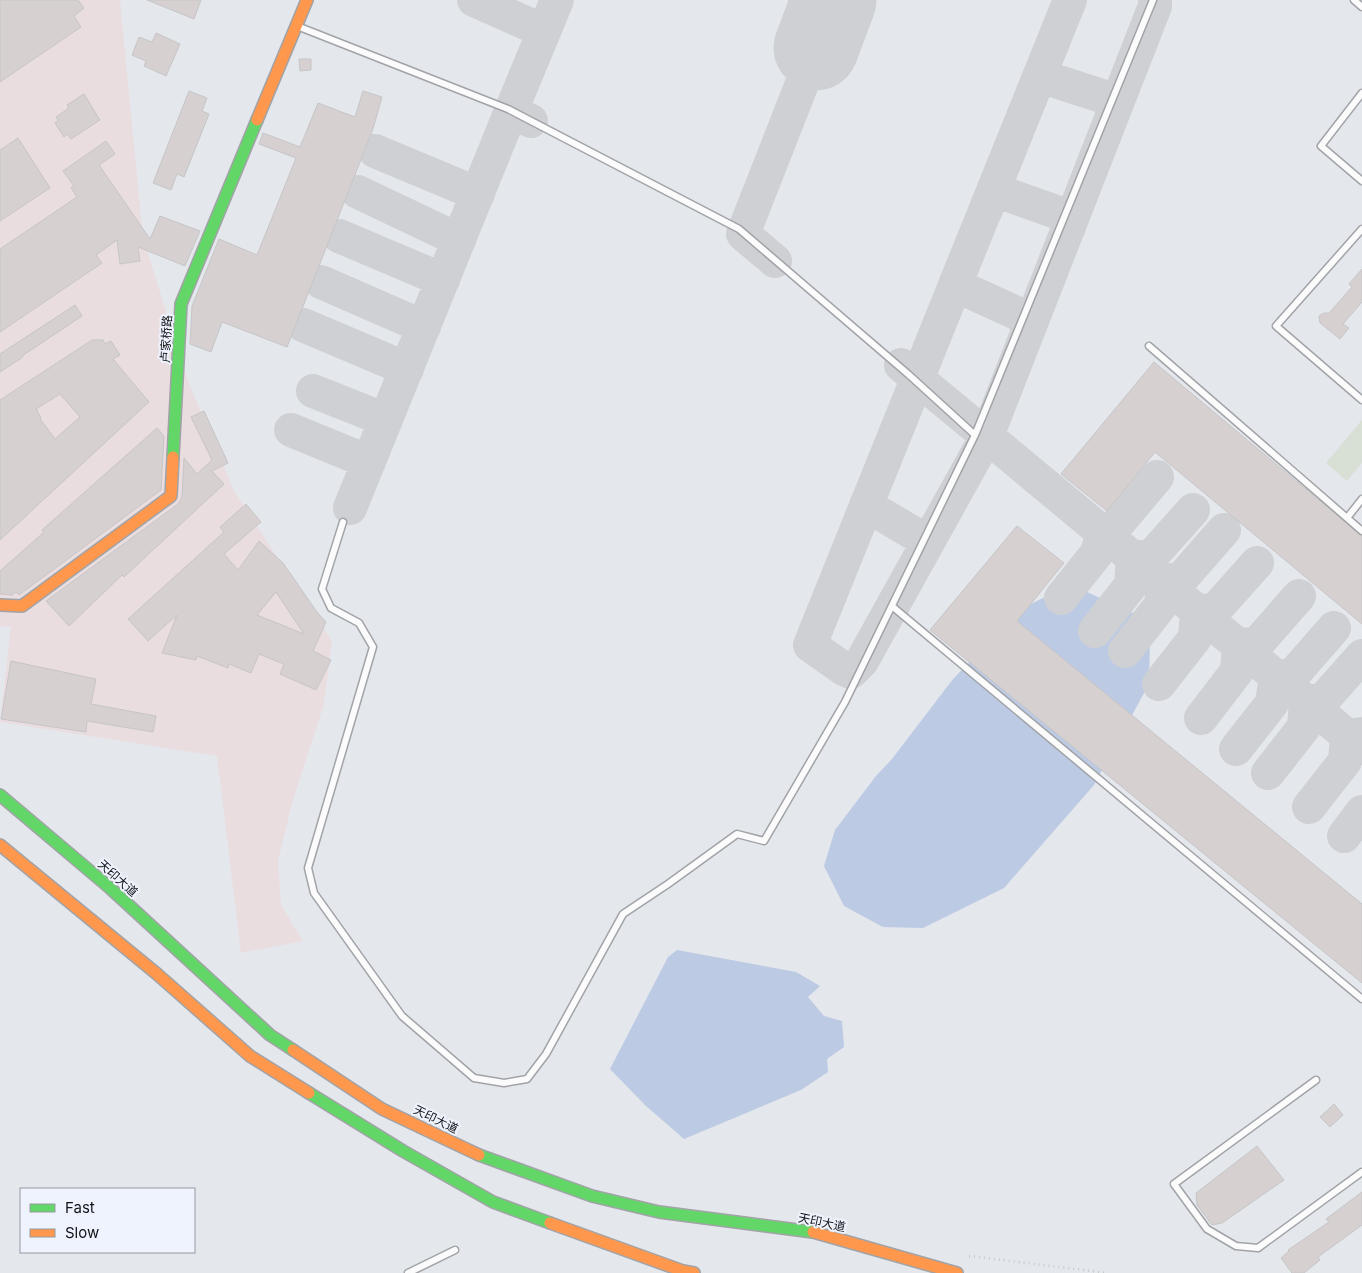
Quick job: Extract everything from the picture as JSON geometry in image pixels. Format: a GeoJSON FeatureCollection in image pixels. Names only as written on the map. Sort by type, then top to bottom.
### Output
{"type":"FeatureCollection","features":[{"type":"Feature","properties":{"kind":"main road","name":"卢家桥路"},"geometry":{"type":"LineString","coordinates":[[0,605],[22,606],[171,496],[181,304],[307,0]]}},
{"type":"Feature","properties":{"kind":"main road","name":"天印大道"},"geometry":{"type":"LineString","coordinates":[[0,796],[110,888],[270,1036],[382,1109],[480,1156],[592,1196],[649,1210],[817,1232],[957,1273]]}},
{"type":"Feature","properties":{"kind":"main road"},"geometry":{"type":"LineString","coordinates":[[0,845],[157,974],[250,1056],[403,1151],[493,1202],[683,1271],[694,1273]]}},
{"type":"Feature","properties":{"kind":"lane"},"geometry":{"type":"LineString","coordinates":[[343,522],[322,589],[331,608],[359,624],[373,647],[308,868],[314,893],[402,1016],[474,1078],[504,1083],[527,1080],[546,1054],[623,914],[737,834],[764,841],[845,702],[975,435],[1153,0]]}},
{"type":"Feature","properties":{"kind":"lane"},"geometry":{"type":"LineString","coordinates":[[1354,0],[1362,7]]}},
{"type":"Feature","properties":{"kind":"lane"},"geometry":{"type":"LineString","coordinates":[[296,26],[508,109],[739,228],[908,374],[975,435]]}},
{"type":"Feature","properties":{"kind":"lane"},"geometry":{"type":"LineString","coordinates":[[1362,93],[1320,146],[1362,181]]}},
{"type":"Feature","properties":{"kind":"lane"},"geometry":{"type":"LineString","coordinates":[[1362,229],[1276,326],[1362,400]]}},
{"type":"Feature","properties":{"kind":"lane"},"geometry":{"type":"LineString","coordinates":[[1149,346],[1362,531]]}},
{"type":"Feature","properties":{"kind":"lane"},"geometry":{"type":"LineString","coordinates":[[1347,518],[1362,499]]}},
{"type":"Feature","properties":{"kind":"lane"},"geometry":{"type":"LineString","coordinates":[[892,607],[1362,998]]}},
{"type":"Feature","properties":{"kind":"lane"},"geometry":{"type":"LineString","coordinates":[[1316,1080],[1174,1184],[1207,1230],[1236,1246],[1258,1248],[1362,1172]]}},
{"type":"Feature","properties":{"kind":"lane"},"geometry":{"type":"LineString","coordinates":[[408,1273],[455,1250]]}},
{"type":"Feature","properties":{"kind":"path"},"geometry":{"type":"LineString","coordinates":[[968,1256],[1108,1273]]}},
{"type":"Feature","properties":{"kind":"shaded area"},"geometry":{"type":"Polygon","coordinates":[[[0,0],[120,0],[143,238],[188,381],[234,491],[332,641],[324,704],[292,803],[278,861],[281,905],[303,941],[241,953],[217,756],[0,722],[11,626],[0,627],[0,0]]]}},
{"type":"Feature","properties":{"kind":"shaded area"},"geometry":{"type":"Polygon","coordinates":[[[1362,420],[1362,463],[1347,481],[1326,463],[1362,420]]]}},
{"type":"Feature","properties":{"kind":"water"},"geometry":{"type":"Polygon","coordinates":[[[1061,589],[1087,592],[1133,613],[1150,638],[1149,684],[1094,785],[1004,888],[923,928],[883,927],[844,906],[824,866],[835,830],[953,679],[1023,608],[1061,589]]]}},
{"type":"Feature","properties":{"kind":"water"},"geometry":{"type":"Polygon","coordinates":[[[677,950],[796,972],[820,986],[808,997],[824,1016],[842,1021],[844,1047],[827,1059],[828,1072],[801,1090],[684,1139],[646,1106],[610,1069],[668,957],[677,950]]]}},
{"type":"Feature","properties":{"kind":"building"},"geometry":{"type":"Polygon","coordinates":[[[0,0],[78,0],[84,8],[74,16],[81,27],[0,82],[0,0]]]}},
{"type":"Feature","properties":{"kind":"building"},"geometry":{"type":"Polygon","coordinates":[[[147,0],[201,0],[194,19],[147,0]]]}},
{"type":"Feature","properties":{"kind":"building"},"geometry":{"type":"Polygon","coordinates":[[[156,33],[180,44],[166,76],[144,66],[146,61],[132,55],[139,37],[152,42],[156,33]]]}},
{"type":"Feature","properties":{"kind":"building"},"geometry":{"type":"Polygon","coordinates":[[[299,59],[311,59],[311,70],[300,71],[299,59]]]}},
{"type":"Feature","properties":{"kind":"building"},"geometry":{"type":"Polygon","coordinates":[[[189,91],[207,98],[202,111],[209,114],[184,177],[177,174],[171,190],[153,183],[189,91]]]}},
{"type":"Feature","properties":{"kind":"building"},"geometry":{"type":"Polygon","coordinates":[[[363,91],[382,97],[373,129],[287,347],[222,322],[211,352],[190,344],[192,306],[219,239],[257,255],[296,158],[259,144],[263,133],[300,147],[318,103],[355,117],[363,91]]]}},
{"type":"Feature","properties":{"kind":"building"},"geometry":{"type":"Polygon","coordinates":[[[84,94],[100,120],[71,139],[67,134],[64,137],[55,123],[58,120],[56,117],[69,108],[67,105],[84,94]]]}},
{"type":"Feature","properties":{"kind":"building"},"geometry":{"type":"Polygon","coordinates":[[[18,138],[50,188],[0,221],[0,150],[18,138]]]}},
{"type":"Feature","properties":{"kind":"building"},"geometry":{"type":"Polygon","coordinates":[[[106,141],[115,154],[99,165],[150,239],[160,216],[200,231],[185,266],[138,247],[140,261],[120,264],[117,240],[96,255],[102,263],[0,332],[0,249],[77,197],[71,188],[74,186],[63,171],[106,141]]]}},
{"type":"Feature","properties":{"kind":"building"},"geometry":{"type":"Polygon","coordinates":[[[1362,269],[1362,302],[1343,324],[1349,328],[1340,339],[1320,323],[1319,316],[1329,313],[1352,287],[1349,284],[1362,269]]]}},
{"type":"Feature","properties":{"kind":"building"},"geometry":{"type":"Polygon","coordinates":[[[75,305],[82,316],[0,372],[0,354],[75,305]]]}},
{"type":"Feature","properties":{"kind":"building"},"geometry":{"type":"Polygon","coordinates":[[[92,340],[103,340],[105,344],[111,341],[120,355],[113,359],[149,402],[0,540],[0,400],[92,340]],[[60,394],[36,409],[40,419],[55,439],[80,417],[60,394]]]}},
{"type":"Feature","properties":{"kind":"building"},"geometry":{"type":"Polygon","coordinates":[[[1154,362],[1362,536],[1362,624],[1155,452],[1107,511],[1061,474],[1154,362]]]}},
{"type":"Feature","properties":{"kind":"building"},"geometry":{"type":"Polygon","coordinates":[[[204,411],[228,463],[212,471],[224,484],[124,577],[122,575],[69,626],[46,601],[178,504],[182,497],[184,458],[197,474],[212,460],[191,417],[204,411]]]}},
{"type":"Feature","properties":{"kind":"building"},"geometry":{"type":"Polygon","coordinates":[[[157,428],[164,436],[161,490],[19,595],[16,592],[12,595],[0,594],[0,571],[44,532],[42,530],[157,428]]]}},
{"type":"Feature","properties":{"kind":"building"},"geometry":{"type":"Polygon","coordinates":[[[246,504],[261,522],[224,554],[238,570],[259,541],[283,563],[326,622],[313,651],[331,660],[316,690],[280,674],[284,664],[259,654],[251,673],[229,664],[228,668],[197,656],[196,660],[162,653],[177,615],[148,641],[128,619],[224,532],[220,527],[246,504]],[[276,592],[257,615],[304,634],[276,592]]]}},
{"type":"Feature","properties":{"kind":"building"},"geometry":{"type":"Polygon","coordinates":[[[1017,526],[1064,563],[1017,621],[1362,904],[1362,983],[930,630],[1017,526]]]}},
{"type":"Feature","properties":{"kind":"building"},"geometry":{"type":"Polygon","coordinates":[[[11,661],[96,679],[91,704],[156,716],[153,732],[87,721],[86,732],[1,719],[11,661]]]}},
{"type":"Feature","properties":{"kind":"building"},"geometry":{"type":"Polygon","coordinates":[[[1334,1104],[1343,1115],[1330,1127],[1320,1117],[1334,1104]]]}},
{"type":"Feature","properties":{"kind":"building"},"geometry":{"type":"Polygon","coordinates":[[[1257,1146],[1284,1180],[1222,1223],[1212,1225],[1197,1205],[1196,1193],[1257,1146]]]}},
{"type":"Feature","properties":{"kind":"building"},"geometry":{"type":"Polygon","coordinates":[[[1362,1192],[1362,1225],[1318,1257],[1320,1260],[1304,1273],[1292,1273],[1281,1258],[1288,1250],[1329,1222],[1326,1219],[1362,1192]]]}},
{"type":"Feature","properties":{"kind":"taxiway"},"geometry":{"type":"LineString","coordinates":[[474,0],[544,31]]}},
{"type":"Feature","properties":{"kind":"taxiway"},"geometry":{"type":"LineString","coordinates":[[531,121],[511,111],[557,0]]}},
{"type":"Feature","properties":{"kind":"taxiway"},"geometry":{"type":"LineString","coordinates":[[805,0],[830,10]]}},
{"type":"Feature","properties":{"kind":"taxiway"},"geometry":{"type":"LineString","coordinates":[[1070,0],[810,645],[851,672],[862,661],[987,436],[1155,6],[1155,0]]}},
{"type":"Feature","properties":{"kind":"taxiway"},"geometry":{"type":"LineString","coordinates":[[775,261],[743,234],[816,48]]}},
{"type":"Feature","properties":{"kind":"taxiway"},"geometry":{"type":"LineString","coordinates":[[1040,76],[1108,98],[1112,100],[1115,108]]}},
{"type":"Feature","properties":{"kind":"taxiway"},"geometry":{"type":"LineString","coordinates":[[350,508],[511,111]]}},
{"type":"Feature","properties":{"kind":"taxiway"},"geometry":{"type":"LineString","coordinates":[[375,151],[478,194]]}},
{"type":"Feature","properties":{"kind":"taxiway"},"geometry":{"type":"LineString","coordinates":[[985,212],[994,190],[1059,213],[1064,217],[1069,227]]}},
{"type":"Feature","properties":{"kind":"taxiway"},"geometry":{"type":"LineString","coordinates":[[358,192],[459,240]]}},
{"type":"Feature","properties":{"kind":"taxiway"},"geometry":{"type":"LineString","coordinates":[[339,236],[443,280]]}},
{"type":"Feature","properties":{"kind":"taxiway"},"geometry":{"type":"LineString","coordinates":[[964,263],[955,285],[1023,316],[1028,330]]}},
{"type":"Feature","properties":{"kind":"taxiway"},"geometry":{"type":"LineString","coordinates":[[321,282],[424,327]]}},
{"type":"Feature","properties":{"kind":"taxiway"},"geometry":{"type":"LineString","coordinates":[[303,325],[407,369]]}},
{"type":"Feature","properties":{"kind":"taxiway"},"geometry":{"type":"LineString","coordinates":[[901,365],[1362,748]]}},
{"type":"Feature","properties":{"kind":"taxiway"},"geometry":{"type":"LineString","coordinates":[[313,391],[386,420]]}},
{"type":"Feature","properties":{"kind":"taxiway"},"geometry":{"type":"LineString","coordinates":[[291,430],[369,462]]}},
{"type":"Feature","properties":{"kind":"taxiway"},"geometry":{"type":"LineString","coordinates":[[1061,598],[1097,553],[1103,532],[1114,528],[1157,477]]}},
{"type":"Feature","properties":{"kind":"taxiway"},"geometry":{"type":"LineString","coordinates":[[866,505],[928,542]]}},
{"type":"Feature","properties":{"kind":"taxiway"},"geometry":{"type":"LineString","coordinates":[[1095,631],[1131,585],[1133,557],[1151,557],[1193,510]]}},
{"type":"Feature","properties":{"kind":"taxiway"},"geometry":{"type":"LineString","coordinates":[[1125,651],[1161,605],[1163,582],[1182,578],[1224,530]]}},
{"type":"Feature","properties":{"kind":"taxiway"},"geometry":{"type":"LineString","coordinates":[[1159,684],[1195,638],[1197,611],[1215,610],[1257,563]]}},
{"type":"Feature","properties":{"kind":"taxiway"},"geometry":{"type":"LineString","coordinates":[[1201,718],[1237,671],[1239,645],[1257,644],[1299,596]]}},
{"type":"Feature","properties":{"kind":"taxiway"},"geometry":{"type":"LineString","coordinates":[[1236,749],[1272,703],[1276,676],[1292,676],[1334,628]]}},
{"type":"Feature","properties":{"kind":"taxiway"},"geometry":{"type":"LineString","coordinates":[[1268,773],[1304,727],[1306,702],[1324,699],[1362,656]]}},
{"type":"Feature","properties":{"kind":"taxiway"},"geometry":{"type":"LineString","coordinates":[[1309,807],[1345,761],[1347,736],[1362,734]]}},
{"type":"Feature","properties":{"kind":"taxiway"},"geometry":{"type":"LineString","coordinates":[[1344,836],[1362,812]]}},
{"type":"Feature","properties":{"kind":"runway"},"geometry":{"type":"LineString","coordinates":[[816,48],[834,0]]}},
{"type":"Feature","properties":{"kind":"traffic: fast"},"geometry":{"type":"LineString","coordinates":[[173,457],[181,304],[257,120]]}},
{"type":"Feature","properties":{"kind":"traffic: fast"},"geometry":{"type":"LineString","coordinates":[[0,795],[110,888],[270,1035],[293,1050]]}},
{"type":"Feature","properties":{"kind":"traffic: fast"},"geometry":{"type":"LineString","coordinates":[[309,1093],[403,1151],[493,1202],[550,1223]]}},
{"type":"Feature","properties":{"kind":"traffic: fast"},"geometry":{"type":"LineString","coordinates":[[479,1155],[592,1196],[659,1212],[813,1232]]}},
{"type":"Feature","properties":{"kind":"traffic: slow"},"geometry":{"type":"LineString","coordinates":[[257,120],[307,0]]}},
{"type":"Feature","properties":{"kind":"traffic: slow"},"geometry":{"type":"LineString","coordinates":[[0,605],[22,606],[171,496],[173,457]]}},
{"type":"Feature","properties":{"kind":"traffic: slow"},"geometry":{"type":"LineString","coordinates":[[0,845],[157,974],[250,1056],[309,1093]]}},
{"type":"Feature","properties":{"kind":"traffic: slow"},"geometry":{"type":"LineString","coordinates":[[293,1050],[382,1109],[479,1155]]}},
{"type":"Feature","properties":{"kind":"traffic: slow"},"geometry":{"type":"LineString","coordinates":[[550,1223],[683,1271],[694,1273]]}},
{"type":"Feature","properties":{"kind":"traffic: slow"},"geometry":{"type":"LineString","coordinates":[[813,1232],[957,1273]]}}]}
